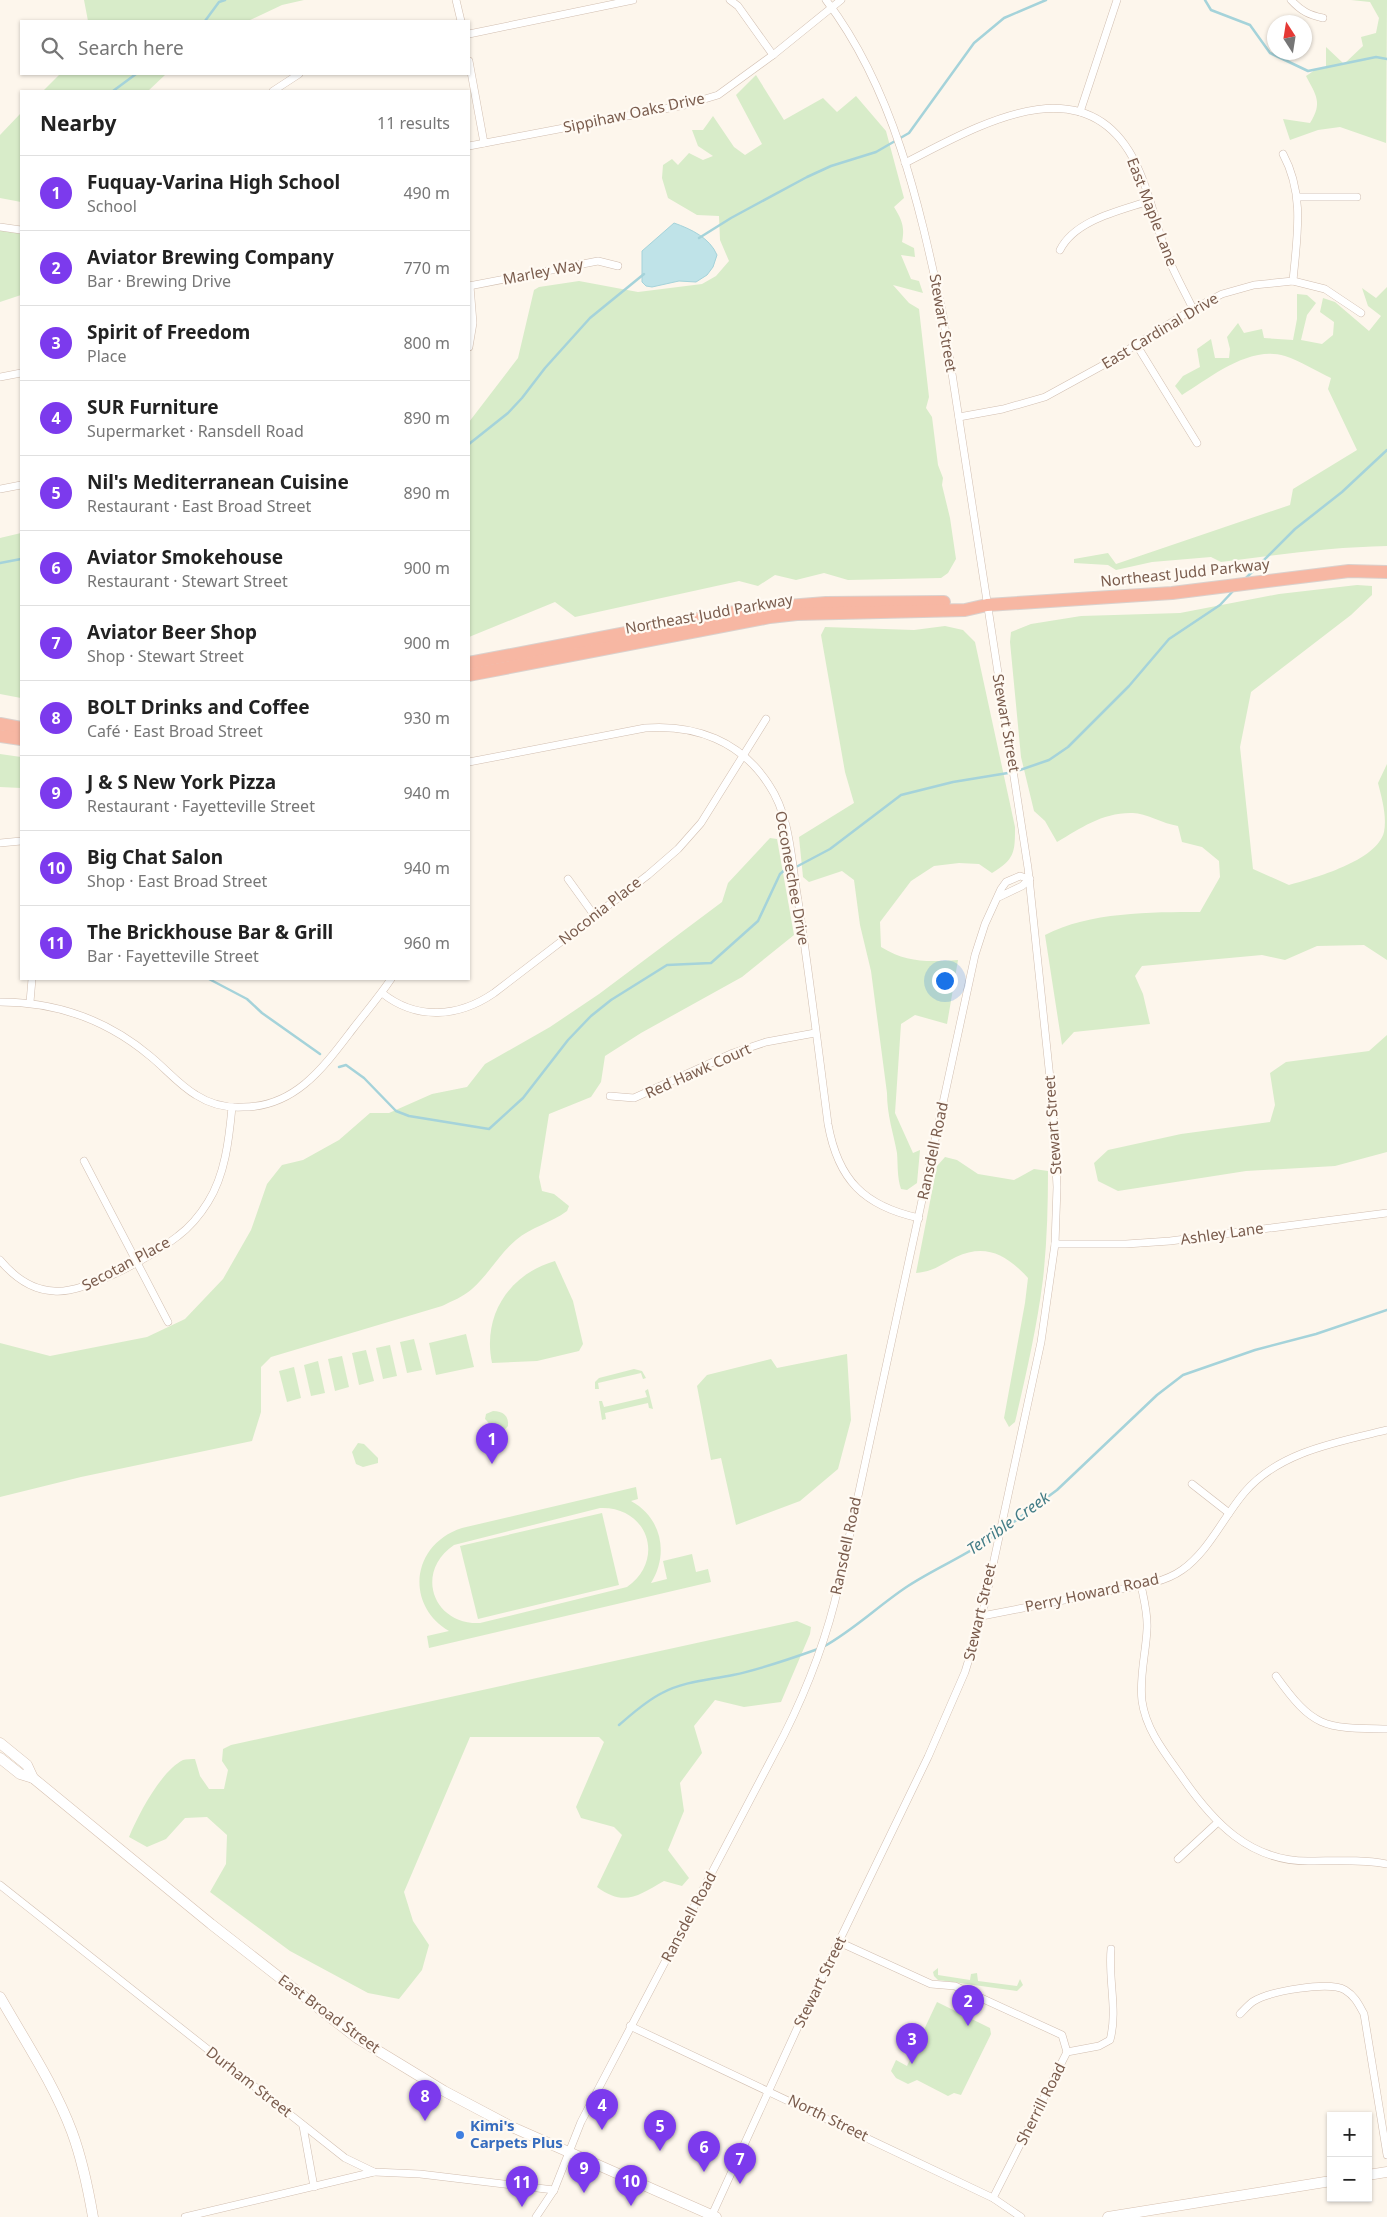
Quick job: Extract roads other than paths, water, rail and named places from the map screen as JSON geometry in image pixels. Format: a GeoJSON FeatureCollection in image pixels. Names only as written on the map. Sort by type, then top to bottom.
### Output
{"type":"FeatureCollection","features":[{"type":"Feature","properties":{"kind":"highway","name":"Northeast Judd Parkway"},"geometry":{"type":"LineString","coordinates":[[470,675],[770,617],[797,614],[964,610],[987,605],[1172,593],[1349,571],[1387,572]]}},
{"type":"Feature","properties":{"kind":"highway","name":"Northeast Judd Parkway"},"geometry":{"type":"LineString","coordinates":[[470,663],[775,606],[826,603],[964,602],[987,605]]}},
{"type":"Feature","properties":{"kind":"highway"},"geometry":{"type":"LineString","coordinates":[[0,724],[20,728]]}},
{"type":"Feature","properties":{"kind":"highway"},"geometry":{"type":"LineString","coordinates":[[0,736],[20,739]]}},
{"type":"Feature","properties":{"kind":"main road","name":"East Broad Street"},"geometry":{"type":"LineString","coordinates":[[0,1743],[27,1765],[34,1778],[211,1924],[357,2038],[475,2108],[714,2216]]}},
{"type":"Feature","properties":{"kind":"main road","name":"East Broad Street"},"geometry":{"type":"LineString","coordinates":[[0,1758],[20,1774],[34,1778]]}},
{"type":"Feature","properties":{"kind":"main road"},"geometry":{"type":"LineString","coordinates":[[0,1997],[54,2094],[72,2132],[81,2162],[93,2217]]}},
{"type":"Feature","properties":{"kind":"main road"},"geometry":{"type":"LineString","coordinates":[[1372,2174],[1387,2172]]}},
{"type":"Feature","properties":{"kind":"main road"},"geometry":{"type":"LineString","coordinates":[[1108,2217],[1327,2182]]}},
{"type":"Feature","properties":{"kind":"street"},"geometry":{"type":"LineString","coordinates":[[456,0],[461,20]]}},
{"type":"Feature","properties":{"kind":"street"},"geometry":{"type":"LineString","coordinates":[[470,34],[633,0]]}},
{"type":"Feature","properties":{"kind":"street"},"geometry":{"type":"LineString","coordinates":[[730,0],[738,6],[773,55]]}},
{"type":"Feature","properties":{"kind":"street","name":"Stewart Street"},"geometry":{"type":"LineString","coordinates":[[714,2216],[768,2090],[958,1690],[982,1616],[1040,1342],[1055,1244],[1057,1187],[1054,1124],[1030,879],[943,315],[927,243],[905,163],[888,112],[870,70],[826,0]]}},
{"type":"Feature","properties":{"kind":"street","name":"Sippihaw Oaks Drive"},"geometry":{"type":"LineString","coordinates":[[470,146],[685,105],[718,95],[773,55],[841,0]]}},
{"type":"Feature","properties":{"kind":"street"},"geometry":{"type":"LineString","coordinates":[[1080,112],[1117,0]]}},
{"type":"Feature","properties":{"kind":"street"},"geometry":{"type":"LineString","coordinates":[[1291,0],[1299,9],[1322,18]]}},
{"type":"Feature","properties":{"kind":"street"},"geometry":{"type":"LineString","coordinates":[[470,66],[484,143]]}},
{"type":"Feature","properties":{"kind":"street"},"geometry":{"type":"LineString","coordinates":[[275,90],[297,75]]}},
{"type":"Feature","properties":{"kind":"street","name":"East Maple Lane"},"geometry":{"type":"LineString","coordinates":[[905,163],[960,135],[1022,112],[1058,107],[1080,112],[1101,122],[1123,143],[1137,165],[1165,249],[1192,309]]}},
{"type":"Feature","properties":{"kind":"street"},"geometry":{"type":"LineString","coordinates":[[1283,154],[1293,172],[1298,197],[1292,281]]}},
{"type":"Feature","properties":{"kind":"street"},"geometry":{"type":"LineString","coordinates":[[1298,197],[1357,197]]}},
{"type":"Feature","properties":{"kind":"street"},"geometry":{"type":"LineString","coordinates":[[1060,250],[1065,240],[1086,226],[1149,201]]}},
{"type":"Feature","properties":{"kind":"street"},"geometry":{"type":"LineString","coordinates":[[0,227],[20,230]]}},
{"type":"Feature","properties":{"kind":"street","name":"Marley Way"},"geometry":{"type":"LineString","coordinates":[[470,286],[598,261],[618,266]]}},
{"type":"Feature","properties":{"kind":"street","name":"East Cardinal Drive"},"geometry":{"type":"LineString","coordinates":[[959,417],[1003,409],[1045,397],[1192,309],[1222,294],[1254,284],[1292,281],[1325,289],[1361,313]]}},
{"type":"Feature","properties":{"kind":"street"},"geometry":{"type":"LineString","coordinates":[[470,298],[472,323],[470,339]]}},
{"type":"Feature","properties":{"kind":"street"},"geometry":{"type":"LineString","coordinates":[[1136,344],[1197,443]]}},
{"type":"Feature","properties":{"kind":"street"},"geometry":{"type":"LineString","coordinates":[[0,377],[20,373]]}},
{"type":"Feature","properties":{"kind":"street"},"geometry":{"type":"LineString","coordinates":[[0,489],[20,485]]}},
{"type":"Feature","properties":{"kind":"street","name":"Noconia Place"},"geometry":{"type":"LineString","coordinates":[[382,993],[398,1004],[426,1013],[445,1013],[470,1007],[494,993],[663,862],[690,836],[728,782],[742,756],[766,720]]}},
{"type":"Feature","properties":{"kind":"street","name":"Occoneechee Drive"},"geometry":{"type":"LineString","coordinates":[[470,762],[636,730],[663,727],[679,727],[708,735],[728,745],[742,756],[769,784],[780,804],[785,823],[802,927],[830,1135],[841,1167],[859,1191],[867,1198],[883,1207],[919,1218]]}},
{"type":"Feature","properties":{"kind":"street"},"geometry":{"type":"LineString","coordinates":[[0,843],[20,841]]}},
{"type":"Feature","properties":{"kind":"street","name":"Ransdell Road"},"geometry":{"type":"LineString","coordinates":[[536,2217],[554,2190],[581,2122],[784,1736],[813,1671],[835,1601],[975,955],[984,924],[1006,882],[1020,876],[1030,879]]}},
{"type":"Feature","properties":{"kind":"street"},"geometry":{"type":"LineString","coordinates":[[568,878],[594,915]]}},
{"type":"Feature","properties":{"kind":"street"},"geometry":{"type":"LineString","coordinates":[[999,897],[1022,886],[1030,879]]}},
{"type":"Feature","properties":{"kind":"street"},"geometry":{"type":"LineString","coordinates":[[30,1002],[32,980]]}},
{"type":"Feature","properties":{"kind":"street"},"geometry":{"type":"LineString","coordinates":[[0,1002],[30,1002],[70,1011],[112,1030],[134,1043],[195,1095],[218,1105],[232,1108],[265,1106],[286,1098],[304,1086],[335,1052],[382,993],[389,980]]}},
{"type":"Feature","properties":{"kind":"street","name":"Red Hawk Court"},"geometry":{"type":"LineString","coordinates":[[610,1096],[634,1098],[733,1053],[766,1042],[815,1033]]}},
{"type":"Feature","properties":{"kind":"street","name":"Secotan Place"},"geometry":{"type":"LineString","coordinates":[[0,1260],[23,1281],[32,1286],[55,1292],[67,1291],[89,1285],[177,1237],[193,1222],[208,1203],[218,1183],[225,1159],[232,1108]]}},
{"type":"Feature","properties":{"kind":"street"},"geometry":{"type":"LineString","coordinates":[[84,1161],[168,1322]]}},
{"type":"Feature","properties":{"kind":"street","name":"Ashley Lane"},"geometry":{"type":"LineString","coordinates":[[1055,1244],[1126,1244],[1170,1241],[1387,1212]]}},
{"type":"Feature","properties":{"kind":"street","name":"Perry Howard Road"},"geometry":{"type":"LineString","coordinates":[[982,1616],[1141,1585],[1181,1571],[1198,1554],[1258,1478],[1280,1463],[1387,1430]]}},
{"type":"Feature","properties":{"kind":"street"},"geometry":{"type":"LineString","coordinates":[[1192,1484],[1229,1513]]}},
{"type":"Feature","properties":{"kind":"street"},"geometry":{"type":"LineString","coordinates":[[1141,1585],[1147,1619],[1141,1689],[1146,1719],[1157,1742],[1217,1823],[1246,1845],[1275,1857],[1306,1861],[1366,1861],[1387,1864]]}},
{"type":"Feature","properties":{"kind":"street"},"geometry":{"type":"LineString","coordinates":[[1276,1676],[1302,1710],[1318,1721],[1334,1727],[1387,1729]]}},
{"type":"Feature","properties":{"kind":"street"},"geometry":{"type":"LineString","coordinates":[[1178,1859],[1217,1823]]}},
{"type":"Feature","properties":{"kind":"street","name":"Durham Street"},"geometry":{"type":"LineString","coordinates":[[0,1885],[345,2158],[374,2172],[420,2174],[554,2190]]}},
{"type":"Feature","properties":{"kind":"street"},"geometry":{"type":"LineString","coordinates":[[839,1942],[931,1984],[955,1986],[1056,2032],[1062,2035],[1066,2052]]}},
{"type":"Feature","properties":{"kind":"street","name":"Sherrill Road"},"geometry":{"type":"LineString","coordinates":[[993,2198],[1066,2052],[1100,2046],[1110,2040],[1114,2024],[1109,1970],[1111,1949]]}},
{"type":"Feature","properties":{"kind":"street"},"geometry":{"type":"LineString","coordinates":[[1240,2014],[1254,2001],[1271,1994],[1328,1985],[1344,1989],[1355,1998],[1364,2014],[1387,2155]]}},
{"type":"Feature","properties":{"kind":"street","name":"North Street"},"geometry":{"type":"LineString","coordinates":[[630,2026],[993,2198],[1021,2217]]}},
{"type":"Feature","properties":{"kind":"street"},"geometry":{"type":"LineString","coordinates":[[303,2126],[314,2187]]}},
{"type":"Feature","properties":{"kind":"street"},"geometry":{"type":"LineString","coordinates":[[185,2217],[374,2172]]}},
{"type":"Feature","properties":{"kind":"water"},"geometry":{"type":"Polygon","coordinates":[[[674,223],[693,231],[710,244],[717,255],[713,267],[707,275],[696,282],[679,281],[652,287],[646,286],[642,282],[642,251],[674,223]]]}},
{"type":"Feature","properties":{"kind":"waterway"},"geometry":{"type":"LineString","coordinates":[[206,20],[219,2],[225,0]]}},
{"type":"Feature","properties":{"kind":"waterway"},"geometry":{"type":"LineString","coordinates":[[699,238],[731,218],[807,177],[831,166],[876,152],[909,133],[974,43],[1004,18],[1046,0]]}},
{"type":"Feature","properties":{"kind":"waterway"},"geometry":{"type":"LineString","coordinates":[[1205,0],[1211,10],[1250,25],[1270,53],[1308,71],[1376,57],[1387,59]]}},
{"type":"Feature","properties":{"kind":"waterway"},"geometry":{"type":"LineString","coordinates":[[114,90],[135,75]]}},
{"type":"Feature","properties":{"kind":"waterway"},"geometry":{"type":"LineString","coordinates":[[470,443],[508,413],[590,318],[644,274]]}},
{"type":"Feature","properties":{"kind":"waterway"},"geometry":{"type":"LineString","coordinates":[[1245,579],[1295,529],[1342,492],[1387,450]]}},
{"type":"Feature","properties":{"kind":"waterway"},"geometry":{"type":"LineString","coordinates":[[0,563],[20,559]]}},
{"type":"Feature","properties":{"kind":"waterway"},"geometry":{"type":"LineString","coordinates":[[796,867],[830,849],[901,795],[953,782],[1014,772],[1049,760],[1068,747],[1129,686],[1169,639],[1220,605],[1234,590]]}},
{"type":"Feature","properties":{"kind":"waterway"},"geometry":{"type":"LineString","coordinates":[[339,1067],[346,1065],[364,1078],[396,1111],[409,1116],[489,1129],[523,1098],[568,1040],[591,1016],[611,1000],[667,965],[711,963],[758,921],[780,874],[787,868]]}},
{"type":"Feature","properties":{"kind":"waterway"},"geometry":{"type":"LineString","coordinates":[[211,980],[247,999],[262,1013],[320,1054]]}},
{"type":"Feature","properties":{"kind":"waterway","name":"Terrible Creek"},"geometry":{"type":"LineString","coordinates":[[1003,1530],[1057,1490],[1157,1395],[1183,1375],[1255,1350],[1316,1334],[1387,1310]]}},
{"type":"Feature","properties":{"kind":"waterway","name":"Terrible Creek"},"geometry":{"type":"LineString","coordinates":[[823,1647],[908,1586],[998,1533]]}},
{"type":"Feature","properties":{"kind":"waterway","name":"Terrible Creek"},"geometry":{"type":"LineString","coordinates":[[619,1725],[645,1703],[670,1689],[688,1683],[755,1670],[818,1649]]}},
{"type":"Feature","properties":{"kind":"place","name":"Fuquay-Varina High School"},"geometry":{"type":"Point","coordinates":[492,1464]}},
{"type":"Feature","properties":{"kind":"place","name":"Aviator Brewing Company"},"geometry":{"type":"Point","coordinates":[968,2026]}},
{"type":"Feature","properties":{"kind":"place","name":"Spirit of Freedom"},"geometry":{"type":"Point","coordinates":[912,2064]}},
{"type":"Feature","properties":{"kind":"place","name":"BOLT Drinks and Coffee"},"geometry":{"type":"Point","coordinates":[425,2121]}},
{"type":"Feature","properties":{"kind":"place","name":"SUR Furniture"},"geometry":{"type":"Point","coordinates":[602,2130]}},
{"type":"Feature","properties":{"kind":"place","name":"Kimi's Carpets Plus"},"geometry":{"type":"Point","coordinates":[460,2135]}},
{"type":"Feature","properties":{"kind":"place","name":"Nil's Mediterranean Cuisine"},"geometry":{"type":"Point","coordinates":[660,2151]}},
{"type":"Feature","properties":{"kind":"place","name":"Aviator Smokehouse"},"geometry":{"type":"Point","coordinates":[704,2172]}},
{"type":"Feature","properties":{"kind":"place","name":"Aviator Beer Shop"},"geometry":{"type":"Point","coordinates":[740,2184]}},
{"type":"Feature","properties":{"kind":"place","name":"J & S New York Pizza"},"geometry":{"type":"Point","coordinates":[584,2193]}},
{"type":"Feature","properties":{"kind":"place","name":"Big Chat Salon"},"geometry":{"type":"Point","coordinates":[631,2206]}},
{"type":"Feature","properties":{"kind":"place","name":"The Brickhouse Bar & Grill"},"geometry":{"type":"Point","coordinates":[522,2207]}}]}
